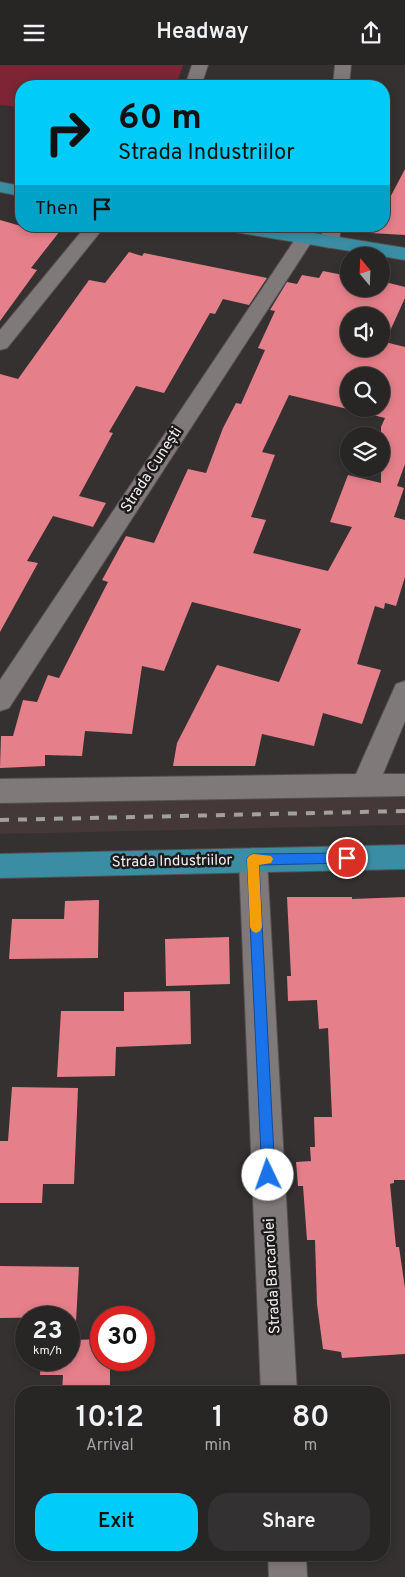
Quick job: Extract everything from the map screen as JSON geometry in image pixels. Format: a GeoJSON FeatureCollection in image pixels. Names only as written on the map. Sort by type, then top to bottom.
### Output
{"type":"FeatureCollection","features":[{"type":"Feature","properties":{"kind":"main road"},"geometry":{"type":"LineString","coordinates":[[0,187],[15,190]]}},
{"type":"Feature","properties":{"kind":"main road"},"geometry":{"type":"LineString","coordinates":[[270,232],[305,238],[331,234],[405,254]]}},
{"type":"Feature","properties":{"kind":"main road","name":"Strada Industriilor"},"geometry":{"type":"LineString","coordinates":[[0,866],[404,857]]}},
{"type":"Feature","properties":{"kind":"street"},"geometry":{"type":"LineString","coordinates":[[195,80],[200,65]]}},
{"type":"Feature","properties":{"kind":"street"},"geometry":{"type":"LineString","coordinates":[[342,80],[343,65]]}},
{"type":"Feature","properties":{"kind":"street"},"geometry":{"type":"LineString","coordinates":[[0,343],[91,232]]}},
{"type":"Feature","properties":{"kind":"street","name":"Strada Cunești"},"geometry":{"type":"LineString","coordinates":[[0,701],[305,238]]}},
{"type":"Feature","properties":{"kind":"street"},"geometry":{"type":"LineString","coordinates":[[364,786],[405,691]]}},
{"type":"Feature","properties":{"kind":"street"},"geometry":{"type":"LineString","coordinates":[[0,791],[405,785]]}},
{"type":"Feature","properties":{"kind":"street","name":"Strada Barcarolei"},"geometry":{"type":"LineString","coordinates":[[253,859],[279,1386]]}},
{"type":"Feature","properties":{"kind":"street"},"geometry":{"type":"LineString","coordinates":[[287,1561],[288,1577]]}},
{"type":"Feature","properties":{"kind":"shaded area"},"geometry":{"type":"Polygon","coordinates":[[[0,65],[183,65],[178,80],[15,80],[15,106],[0,105],[0,65]]]}},
{"type":"Feature","properties":{"kind":"shaded area"},"geometry":{"type":"Polygon","coordinates":[[[405,789],[405,825],[0,834],[0,797],[405,789]]]}},
{"type":"Feature","properties":{"kind":"building"},"geometry":{"type":"Polygon","coordinates":[[[405,169],[405,235],[370,233],[390,232],[390,198],[405,169]]]}},
{"type":"Feature","properties":{"kind":"building"},"geometry":{"type":"Polygon","coordinates":[[[0,220],[15,224],[15,232],[59,232],[31,268],[37,270],[0,321],[0,220]]]}},
{"type":"Feature","properties":{"kind":"building"},"geometry":{"type":"Polygon","coordinates":[[[129,252],[142,256],[144,253],[267,278],[249,305],[223,299],[215,314],[210,313],[164,393],[136,386],[109,432],[113,433],[79,496],[106,503],[93,527],[53,516],[27,561],[38,563],[0,632],[0,374],[18,379],[89,280],[105,283],[129,252]]]}},
{"type":"Feature","properties":{"kind":"building"},"geometry":{"type":"Polygon","coordinates":[[[323,271],[340,274],[340,297],[390,297],[390,283],[405,287],[405,298],[390,331],[390,307],[340,307],[340,357],[390,357],[390,343],[405,347],[405,464],[397,486],[404,488],[394,517],[405,520],[405,577],[396,606],[385,603],[384,609],[375,606],[357,664],[381,670],[362,724],[323,713],[314,746],[262,734],[255,766],[173,766],[177,743],[217,665],[279,682],[301,629],[192,602],[164,671],[142,666],[132,734],[85,731],[82,756],[45,755],[45,766],[0,768],[1,736],[13,736],[23,700],[37,702],[48,675],[59,678],[108,582],[102,580],[126,536],[154,543],[188,469],[206,473],[223,428],[236,403],[241,404],[265,350],[258,348],[275,311],[270,310],[287,282],[297,284],[302,275],[319,278],[323,271]],[[340,367],[340,407],[289,395],[262,452],[275,455],[251,517],[266,520],[253,553],[328,571],[352,527],[330,522],[347,477],[356,477],[381,483],[381,477],[390,477],[390,427],[381,427],[385,418],[381,417],[390,417],[390,367],[340,367]]]}},
{"type":"Feature","properties":{"kind":"building"},"geometry":{"type":"Polygon","coordinates":[[[287,897],[352,897],[352,899],[405,897],[405,1180],[394,1180],[394,1183],[390,1184],[396,1247],[399,1247],[405,1288],[405,1354],[342,1358],[341,1352],[323,1349],[317,1304],[315,1240],[307,1240],[303,1186],[298,1186],[296,1162],[311,1161],[310,1147],[315,1147],[314,1117],[332,1117],[328,1028],[319,1029],[317,1000],[288,1001],[287,976],[291,976],[287,897]]]}},
{"type":"Feature","properties":{"kind":"building"},"geometry":{"type":"Polygon","coordinates":[[[99,900],[98,958],[9,959],[12,919],[64,919],[65,901],[99,900]]]}},
{"type":"Feature","properties":{"kind":"building"},"geometry":{"type":"Polygon","coordinates":[[[229,937],[230,984],[166,986],[165,939],[229,937]]]}},
{"type":"Feature","properties":{"kind":"building"},"geometry":{"type":"Polygon","coordinates":[[[190,991],[191,1044],[116,1047],[115,1076],[57,1077],[61,1011],[124,1011],[124,992],[190,991]]]}},
{"type":"Feature","properties":{"kind":"building"},"geometry":{"type":"Polygon","coordinates":[[[12,1087],[78,1088],[74,1184],[43,1184],[42,1203],[0,1203],[0,1141],[8,1141],[12,1087]]]}},
{"type":"Feature","properties":{"kind":"building"},"geometry":{"type":"Polygon","coordinates":[[[0,1266],[79,1267],[77,1306],[15,1306],[15,1318],[0,1318],[0,1266]]]}},
{"type":"Feature","properties":{"kind":"building"},"geometry":{"type":"Polygon","coordinates":[[[90,1339],[90,1371],[110,1371],[110,1386],[62,1386],[63,1375],[40,1375],[40,1371],[80,1371],[80,1340],[90,1339]]]}},
{"type":"Feature","properties":{"kind":"railway"},"geometry":{"type":"LineString","coordinates":[[0,820],[405,811]]}},
{"type":"Feature","properties":{"kind":"slow traffic"},"geometry":{"type":"LineString","coordinates":[[256,927],[253,859],[267,859]]}},
{"type":"Feature","properties":{"kind":"route"},"geometry":{"type":"LineString","coordinates":[[268,1175],[253,859],[347,858]]}}]}
